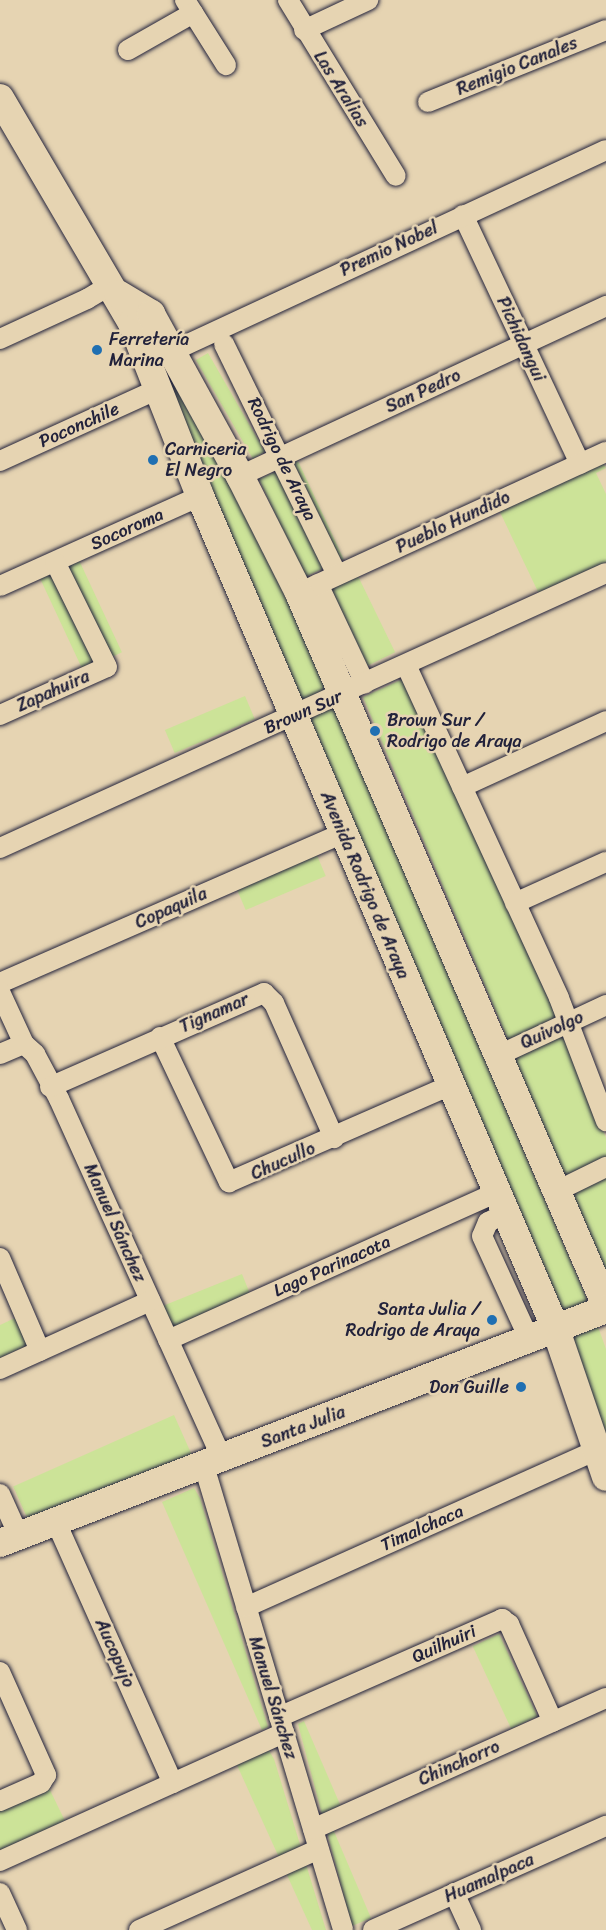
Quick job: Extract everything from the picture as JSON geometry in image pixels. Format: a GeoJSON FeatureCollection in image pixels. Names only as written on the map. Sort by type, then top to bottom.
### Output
{"type":"FeatureCollection","features":[{"type":"Feature","properties":{"kind":"main road","name":"Avenida Rodrigo de Araya"},"geometry":{"type":"LineString","coordinates":[[0,98],[115,289],[292,717],[556,1330],[606,1477]]}},
{"type":"Feature","properties":{"kind":"main road","name":"Avenida Rodrigo de Araya"},"geometry":{"type":"LineString","coordinates":[[115,289],[151,314],[240,476],[309,589],[355,688],[499,1054],[606,1308]]}},
{"type":"Feature","properties":{"kind":"main road","name":"Santa Julia"},"geometry":{"type":"LineString","coordinates":[[9,1540],[530,1341],[606,1308]]}},
{"type":"Feature","properties":{"kind":"street","name":"Las Aralias"},"geometry":{"type":"LineString","coordinates":[[288,0],[304,30],[396,176]]}},
{"type":"Feature","properties":{"kind":"street"},"geometry":{"type":"LineString","coordinates":[[304,30],[368,0]]}},
{"type":"Feature","properties":{"kind":"street"},"geometry":{"type":"LineString","coordinates":[[128,50],[189,6],[226,65]]}},
{"type":"Feature","properties":{"kind":"street","name":"Remigio Canales"},"geometry":{"type":"LineString","coordinates":[[428,102],[606,30]]}},
{"type":"Feature","properties":{"kind":"street","name":"Premio Nobel"},"geometry":{"type":"LineString","coordinates":[[173,351],[606,150]]}},
{"type":"Feature","properties":{"kind":"street","name":"Pichidangui"},"geometry":{"type":"LineString","coordinates":[[463,215],[580,464]]}},
{"type":"Feature","properties":{"kind":"street"},"geometry":{"type":"LineString","coordinates":[[0,339],[87,299],[115,289]]}},
{"type":"Feature","properties":{"kind":"street","name":"San Pedro"},"geometry":{"type":"LineString","coordinates":[[240,476],[606,306]]}},
{"type":"Feature","properties":{"kind":"street","name":"Rodrigo de Araya"},"geometry":{"type":"LineString","coordinates":[[224,344],[282,456],[337,575]]}},
{"type":"Feature","properties":{"kind":"street","name":"Poconchile"},"geometry":{"type":"LineString","coordinates":[[0,461],[158,389]]}},
{"type":"Feature","properties":{"kind":"street","name":"Pueblo Hundido"},"geometry":{"type":"LineString","coordinates":[[309,589],[606,453]]}},
{"type":"Feature","properties":{"kind":"street","name":"Socoroma"},"geometry":{"type":"LineString","coordinates":[[0,586],[200,496]]}},
{"type":"Feature","properties":{"kind":"street","name":"Zapahuira"},"geometry":{"type":"LineString","coordinates":[[0,715],[107,667],[55,562]]}},
{"type":"Feature","properties":{"kind":"street","name":"Brown Sur"},"geometry":{"type":"LineString","coordinates":[[0,848],[606,573]]}},
{"type":"Feature","properties":{"kind":"street"},"geometry":{"type":"LineString","coordinates":[[406,665],[568,1023],[606,1121]]}},
{"type":"Feature","properties":{"kind":"street"},"geometry":{"type":"LineString","coordinates":[[462,787],[606,721]]}},
{"type":"Feature","properties":{"kind":"street","name":"Copaquila"},"geometry":{"type":"LineString","coordinates":[[0,983],[343,833]]}},
{"type":"Feature","properties":{"kind":"street"},"geometry":{"type":"LineString","coordinates":[[515,903],[606,862]]}},
{"type":"Feature","properties":{"kind":"street","name":"Manuel Sánchez"},"geometry":{"type":"LineString","coordinates":[[0,992],[24,1044],[34,1054],[50,1087],[59,1099],[168,1340],[213,1462],[246,1607],[343,1930]]}},
{"type":"Feature","properties":{"kind":"street","name":"Tignamar"},"geometry":{"type":"LineString","coordinates":[[50,1087],[259,993],[268,995],[334,1138]]}},
{"type":"Feature","properties":{"kind":"street","name":"Quivolgo"},"geometry":{"type":"LineString","coordinates":[[499,1054],[606,1005]]}},
{"type":"Feature","properties":{"kind":"street","name":"Chucullo"},"geometry":{"type":"LineString","coordinates":[[160,1037],[230,1182],[451,1085]]}},
{"type":"Feature","properties":{"kind":"street"},"geometry":{"type":"LineString","coordinates":[[0,1054],[24,1044]]}},
{"type":"Feature","properties":{"kind":"street"},"geometry":{"type":"LineString","coordinates":[[557,1191],[606,1167]]}},
{"type":"Feature","properties":{"kind":"street"},"geometry":{"type":"LineString","coordinates":[[502,1203],[488,1222],[482,1236],[530,1341]]}},
{"type":"Feature","properties":{"kind":"street","name":"Lago Parinacota"},"geometry":{"type":"LineString","coordinates":[[168,1340],[502,1203]]}},
{"type":"Feature","properties":{"kind":"street"},"geometry":{"type":"LineString","coordinates":[[0,1258],[40,1351]]}},
{"type":"Feature","properties":{"kind":"street"},"geometry":{"type":"LineString","coordinates":[[0,1370],[150,1301]]}},
{"type":"Feature","properties":{"kind":"street","name":"Timalchaca"},"geometry":{"type":"LineString","coordinates":[[246,1607],[597,1450]]}},
{"type":"Feature","properties":{"kind":"street"},"geometry":{"type":"LineString","coordinates":[[0,1494],[9,1540]]}},
{"type":"Feature","properties":{"kind":"street","name":"Aucopujo"},"geometry":{"type":"LineString","coordinates":[[56,1522],[173,1783]]}},
{"type":"Feature","properties":{"kind":"street","name":"Quilhuiri"},"geometry":{"type":"LineString","coordinates":[[0,1862],[173,1783],[282,1725],[502,1619],[509,1624],[553,1722]]}},
{"type":"Feature","properties":{"kind":"street"},"geometry":{"type":"LineString","coordinates":[[0,1801],[46,1778],[1,1675]]}},
{"type":"Feature","properties":{"kind":"street","name":"Chinchorro"},"geometry":{"type":"LineString","coordinates":[[313,1829],[606,1698]]}},
{"type":"Feature","properties":{"kind":"street","name":"Huamalpaca"},"geometry":{"type":"LineString","coordinates":[[373,1930],[606,1826]]}},
{"type":"Feature","properties":{"kind":"street"},"geometry":{"type":"LineString","coordinates":[[139,1930],[319,1849]]}},
{"type":"Feature","properties":{"kind":"street"},"geometry":{"type":"LineString","coordinates":[[0,1893],[17,1930]]}},
{"type":"Feature","properties":{"kind":"street"},"geometry":{"type":"LineString","coordinates":[[454,1893],[471,1930]]}},
{"type":"Feature","properties":{"kind":"green space"},"geometry":{"type":"Polygon","coordinates":[[[208,353],[265,452],[253,459],[196,360],[208,353]]]}},
{"type":"Feature","properties":{"kind":"green space"},"geometry":{"type":"Polygon","coordinates":[[[161,356],[236,479],[593,1313],[606,1349],[606,1439],[205,494],[161,356]]]}},
{"type":"Feature","properties":{"kind":"green space"},"geometry":{"type":"Polygon","coordinates":[[[601,460],[606,468],[596,473],[606,494],[606,562],[541,598],[498,508],[601,460]]]}},
{"type":"Feature","properties":{"kind":"green space"},"geometry":{"type":"Polygon","coordinates":[[[298,461],[344,559],[305,577],[259,479],[298,461]]]}},
{"type":"Feature","properties":{"kind":"green space"},"geometry":{"type":"Polygon","coordinates":[[[78,558],[122,652],[83,670],[39,576],[78,558]]]}},
{"type":"Feature","properties":{"kind":"green space"},"geometry":{"type":"Polygon","coordinates":[[[357,574],[395,652],[365,667],[327,588],[357,574]]]}},
{"type":"Feature","properties":{"kind":"green space"},"geometry":{"type":"Polygon","coordinates":[[[405,678],[557,1018],[508,1040],[363,697],[405,678]]]}},
{"type":"Feature","properties":{"kind":"green space"},"geometry":{"type":"Polygon","coordinates":[[[245,696],[255,719],[175,753],[165,730],[245,696]]]}},
{"type":"Feature","properties":{"kind":"green space"},"geometry":{"type":"Polygon","coordinates":[[[316,853],[326,876],[246,910],[236,887],[316,853]]]}},
{"type":"Feature","properties":{"kind":"green space"},"geometry":{"type":"Polygon","coordinates":[[[566,1034],[606,1138],[606,1284],[512,1060],[566,1034]]]}},
{"type":"Feature","properties":{"kind":"green space"},"geometry":{"type":"Polygon","coordinates":[[[242,1274],[251,1296],[170,1329],[161,1307],[242,1274]]]}},
{"type":"Feature","properties":{"kind":"green space"},"geometry":{"type":"Polygon","coordinates":[[[15,1318],[28,1345],[0,1358],[0,1325],[15,1318]]]}},
{"type":"Feature","properties":{"kind":"green space"},"geometry":{"type":"Polygon","coordinates":[[[174,1415],[191,1454],[31,1526],[13,1487],[174,1415]]]}},
{"type":"Feature","properties":{"kind":"green space"},"geometry":{"type":"Polygon","coordinates":[[[194,1488],[200,1498],[268,1727],[262,1730],[162,1502],[194,1488]]]}},
{"type":"Feature","properties":{"kind":"green space"},"geometry":{"type":"Polygon","coordinates":[[[499,1634],[537,1716],[511,1729],[473,1646],[499,1634]]]}},
{"type":"Feature","properties":{"kind":"green space"},"geometry":{"type":"Polygon","coordinates":[[[304,1721],[342,1809],[323,1818],[298,1724],[304,1721]]]}},
{"type":"Feature","properties":{"kind":"green space"},"geometry":{"type":"Polygon","coordinates":[[[268,1749],[274,1759],[326,1930],[312,1930],[236,1763],[268,1749]]]}},
{"type":"Feature","properties":{"kind":"green space"},"geometry":{"type":"Polygon","coordinates":[[[48,1786],[67,1825],[0,1856],[0,1809],[48,1786]]]}},
{"type":"Feature","properties":{"kind":"green space"},"geometry":{"type":"Polygon","coordinates":[[[333,1829],[371,1918],[352,1926],[327,1832],[333,1829]]]}},
{"type":"Feature","properties":{"kind":"place","name":"Ferretería Marina"},"geometry":{"type":"Point","coordinates":[97,350]}},
{"type":"Feature","properties":{"kind":"place","name":"Carniceria El Negro"},"geometry":{"type":"Point","coordinates":[153,460]}},
{"type":"Feature","properties":{"kind":"place","name":"Brown Sur / Rodrigo de Araya"},"geometry":{"type":"Point","coordinates":[375,731]}},
{"type":"Feature","properties":{"kind":"place","name":"Santa Julia / Rodrigo de Araya"},"geometry":{"type":"Point","coordinates":[492,1320]}},
{"type":"Feature","properties":{"kind":"place","name":"Don Guille"},"geometry":{"type":"Point","coordinates":[521,1387]}}]}
